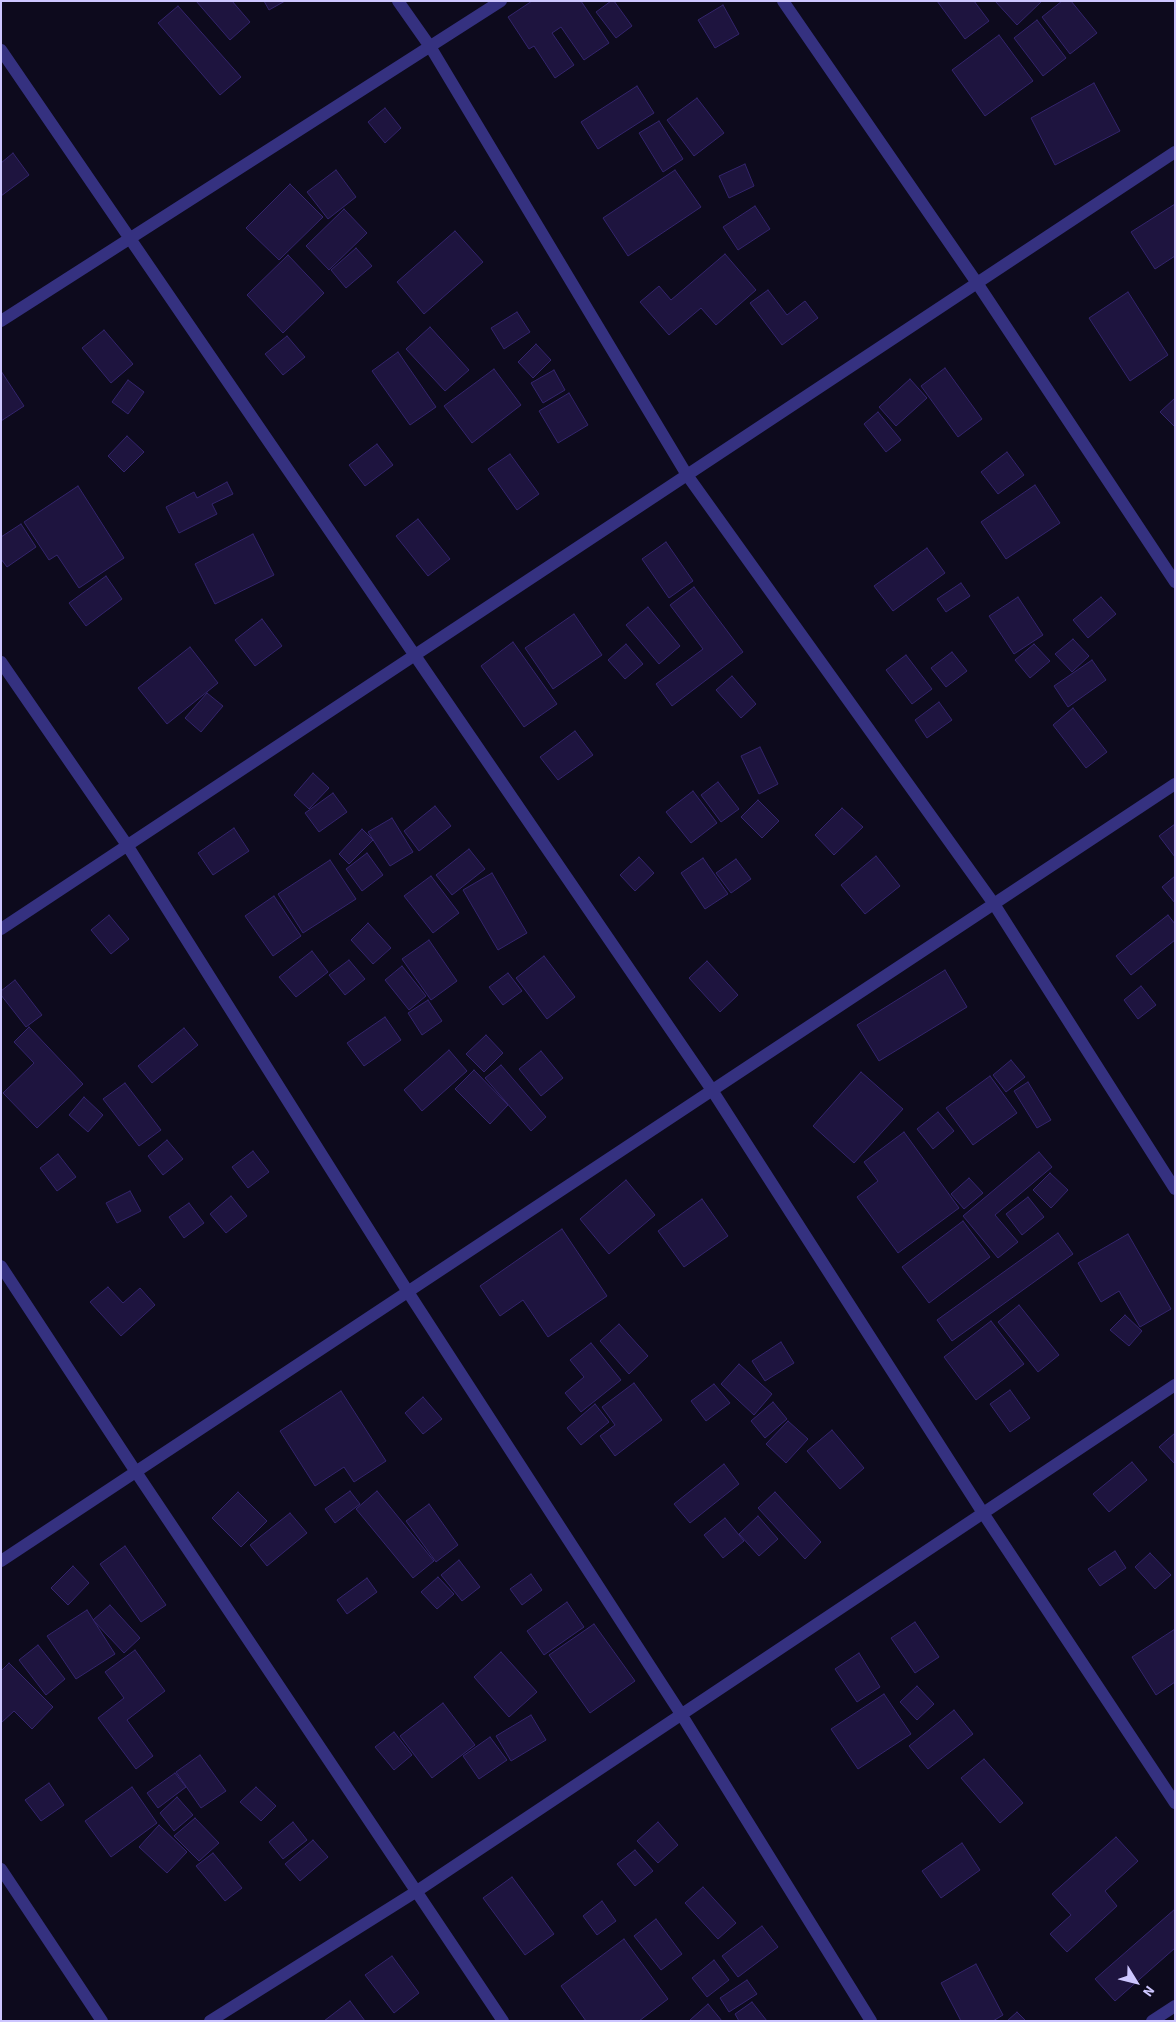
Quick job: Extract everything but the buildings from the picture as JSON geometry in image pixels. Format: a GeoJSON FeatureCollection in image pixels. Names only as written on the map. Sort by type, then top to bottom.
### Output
{"type":"FeatureCollection","features":[{"type":"Feature","properties":{"kind":"street"},"geometry":{"type":"LineString","coordinates":[[398,1],[431,48],[687,475],[994,904],[1175,1189]]}},
{"type":"Feature","properties":{"kind":"street"},"geometry":{"type":"LineString","coordinates":[[1,321],[502,1]]}},
{"type":"Feature","properties":{"kind":"street"},"geometry":{"type":"LineString","coordinates":[[783,1],[977,283],[1175,582]]}},
{"type":"Feature","properties":{"kind":"street"},"geometry":{"type":"LineString","coordinates":[[1,50],[712,1090],[983,1513],[1175,1803]]}},
{"type":"Feature","properties":{"kind":"street"},"geometry":{"type":"LineString","coordinates":[[1,928],[1175,152]]}},
{"type":"Feature","properties":{"kind":"street"},"geometry":{"type":"LineString","coordinates":[[1,662],[127,846],[408,1292],[681,1714],[871,2021]]}},
{"type":"Feature","properties":{"kind":"street"},"geometry":{"type":"LineString","coordinates":[[1,1561],[1175,784]]}},
{"type":"Feature","properties":{"kind":"street"},"geometry":{"type":"LineString","coordinates":[[1,1266],[136,1472],[503,2021]]}},
{"type":"Feature","properties":{"kind":"street"},"geometry":{"type":"LineString","coordinates":[[210,2021],[417,1891],[1175,1385]]}},
{"type":"Feature","properties":{"kind":"street"},"geometry":{"type":"LineString","coordinates":[[1,1869],[102,2021]]}},
{"type":"Feature","properties":{"kind":"street"},"geometry":{"type":"LineString","coordinates":[[1152,2021],[1175,2006]]}}]}
